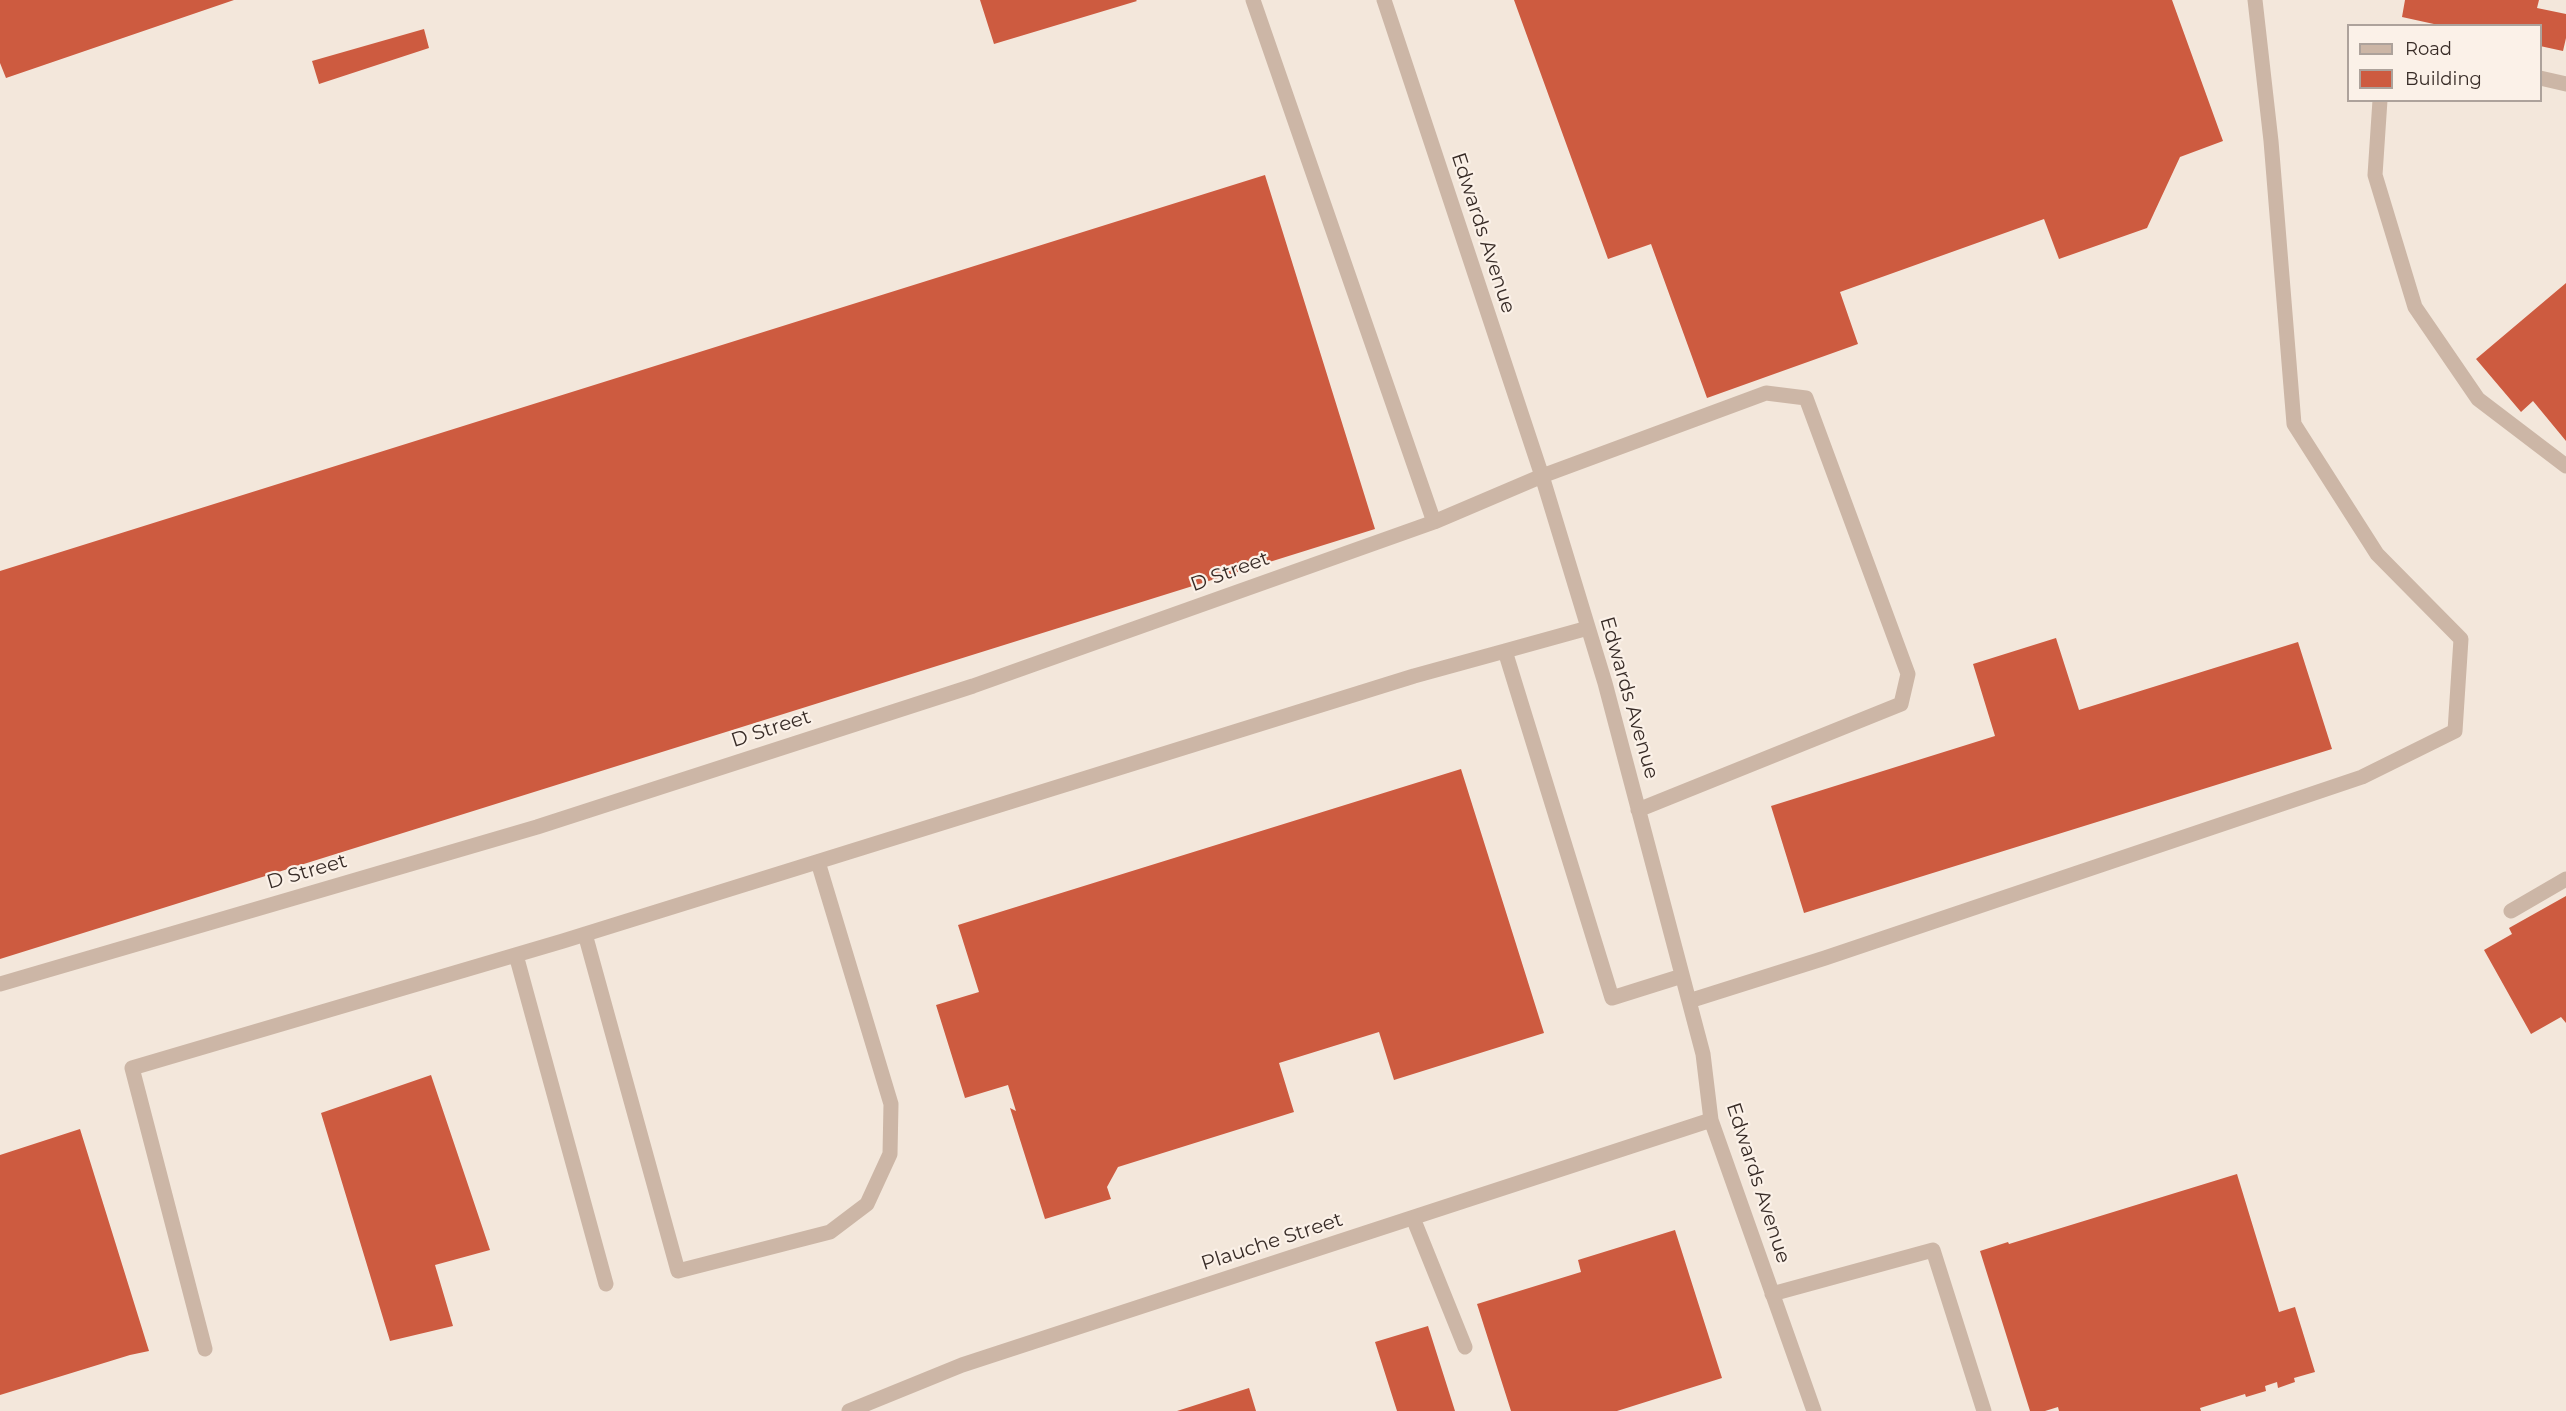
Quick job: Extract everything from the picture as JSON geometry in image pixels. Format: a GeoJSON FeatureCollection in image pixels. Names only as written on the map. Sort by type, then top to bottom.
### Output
{"type":"FeatureCollection","features":[{"type":"Feature","properties":{"kind":"street"},"geometry":{"type":"LineString","coordinates":[[1253,0],[1434,522]]}},
{"type":"Feature","properties":{"kind":"street","name":"Edwards Avenue"},"geometry":{"type":"LineString","coordinates":[[1384,0],[1542,476],[1588,628],[1703,1054],[1711,1120],[1814,1411]]}},
{"type":"Feature","properties":{"kind":"street"},"geometry":{"type":"LineString","coordinates":[[1689,1001],[1825,958],[2362,777],[2455,731],[2462,639],[2378,554],[2294,424],[2271,141],[2255,0]]}},
{"type":"Feature","properties":{"kind":"street"},"geometry":{"type":"LineString","coordinates":[[2542,78],[2566,84]]}},
{"type":"Feature","properties":{"kind":"street"},"geometry":{"type":"LineString","coordinates":[[2380,102],[2375,175],[2415,307],[2478,399],[2566,466]]}},
{"type":"Feature","properties":{"kind":"street","name":"D Street"},"geometry":{"type":"LineString","coordinates":[[0,984],[537,827],[973,686],[1434,522],[1542,476],[1766,393],[1806,398],[1908,674],[1901,704],[1638,810]]}},
{"type":"Feature","properties":{"kind":"street"},"geometry":{"type":"LineString","coordinates":[[205,1349],[132,1068],[585,934],[1414,676],[1588,628]]}},
{"type":"Feature","properties":{"kind":"street"},"geometry":{"type":"LineString","coordinates":[[1505,651],[1612,998],[1682,976]]}},
{"type":"Feature","properties":{"kind":"street"},"geometry":{"type":"LineString","coordinates":[[585,934],[678,1271],[830,1232],[867,1204],[890,1154],[891,1104],[818,862]]}},
{"type":"Feature","properties":{"kind":"street"},"geometry":{"type":"LineString","coordinates":[[2511,911],[2566,879]]}},
{"type":"Feature","properties":{"kind":"street"},"geometry":{"type":"LineString","coordinates":[[516,955],[606,1284]]}},
{"type":"Feature","properties":{"kind":"street","name":"Plauche Street"},"geometry":{"type":"LineString","coordinates":[[849,1411],[962,1365],[1711,1120]]}},
{"type":"Feature","properties":{"kind":"street"},"geometry":{"type":"LineString","coordinates":[[1413,1218],[1465,1347]]}},
{"type":"Feature","properties":{"kind":"street"},"geometry":{"type":"LineString","coordinates":[[1772,1294],[1933,1250],[1984,1411]]}},
{"type":"Feature","properties":{"kind":"building"},"geometry":{"type":"Polygon","coordinates":[[[0,0],[234,0],[6,78],[0,63],[0,0]]]}},
{"type":"Feature","properties":{"kind":"building"},"geometry":{"type":"Polygon","coordinates":[[[980,0],[1136,0],[1137,1],[994,44],[980,0]]]}},
{"type":"Feature","properties":{"kind":"building"},"geometry":{"type":"Polygon","coordinates":[[[1514,0],[2172,0],[2223,141],[2180,157],[2147,228],[2059,259],[2044,219],[1840,292],[1858,344],[1707,398],[1651,244],[1608,259],[1514,0]]]}},
{"type":"Feature","properties":{"kind":"building"},"geometry":{"type":"Polygon","coordinates":[[[2405,0],[2539,0],[2537,8],[2566,14],[2566,38],[2563,51],[2542,46],[2542,24],[2434,24],[2402,17],[2405,0]]]}},
{"type":"Feature","properties":{"kind":"building"},"geometry":{"type":"Polygon","coordinates":[[[424,29],[429,48],[319,84],[312,61],[424,29]]]}},
{"type":"Feature","properties":{"kind":"building"},"geometry":{"type":"Polygon","coordinates":[[[1265,175],[1375,529],[0,959],[0,571],[1265,175]]]}},
{"type":"Feature","properties":{"kind":"building"},"geometry":{"type":"Polygon","coordinates":[[[2566,283],[2566,441],[2533,401],[2521,412],[2476,359],[2566,283]]]}},
{"type":"Feature","properties":{"kind":"building"},"geometry":{"type":"Polygon","coordinates":[[[2056,638],[2079,710],[2298,642],[2332,749],[1804,913],[1771,806],[1995,736],[1973,664],[2056,638]]]}},
{"type":"Feature","properties":{"kind":"building"},"geometry":{"type":"Polygon","coordinates":[[[1461,769],[1544,1033],[1394,1080],[1379,1032],[1279,1063],[1294,1112],[1118,1167],[1107,1187],[1111,1199],[1045,1219],[1010,1108],[1016,1111],[1008,1085],[965,1098],[936,1005],[979,992],[958,925],[1461,769]]]}},
{"type":"Feature","properties":{"kind":"building"},"geometry":{"type":"Polygon","coordinates":[[[2566,896],[2566,1023],[2561,1017],[2531,1034],[2484,950],[2512,934],[2509,928],[2566,896]]]}},
{"type":"Feature","properties":{"kind":"building"},"geometry":{"type":"Polygon","coordinates":[[[431,1075],[490,1250],[435,1265],[453,1326],[390,1341],[321,1113],[431,1075]]]}},
{"type":"Feature","properties":{"kind":"building"},"geometry":{"type":"Polygon","coordinates":[[[80,1129],[149,1351],[0,1395],[0,1155],[80,1129]]]}},
{"type":"Feature","properties":{"kind":"building"},"geometry":{"type":"Polygon","coordinates":[[[2237,1174],[2279,1312],[2295,1307],[2315,1372],[2294,1378],[2295,1382],[2278,1388],[2277,1382],[2265,1386],[2266,1391],[2246,1397],[2245,1394],[2200,1408],[2201,1411],[2059,1411],[2058,1407],[2045,1411],[2030,1411],[1980,1251],[2237,1174]]]}},
{"type":"Feature","properties":{"kind":"building"},"geometry":{"type":"Polygon","coordinates":[[[1675,1230],[1722,1378],[1617,1411],[1511,1411],[1477,1304],[1581,1272],[1578,1260],[1675,1230]]]}},
{"type":"Feature","properties":{"kind":"building"},"geometry":{"type":"Polygon","coordinates":[[[1428,1326],[1455,1411],[1397,1411],[1375,1342],[1428,1326]]]}},
{"type":"Feature","properties":{"kind":"building"},"geometry":{"type":"Polygon","coordinates":[[[1249,1388],[1256,1411],[1177,1411],[1249,1388]]]}}]}
